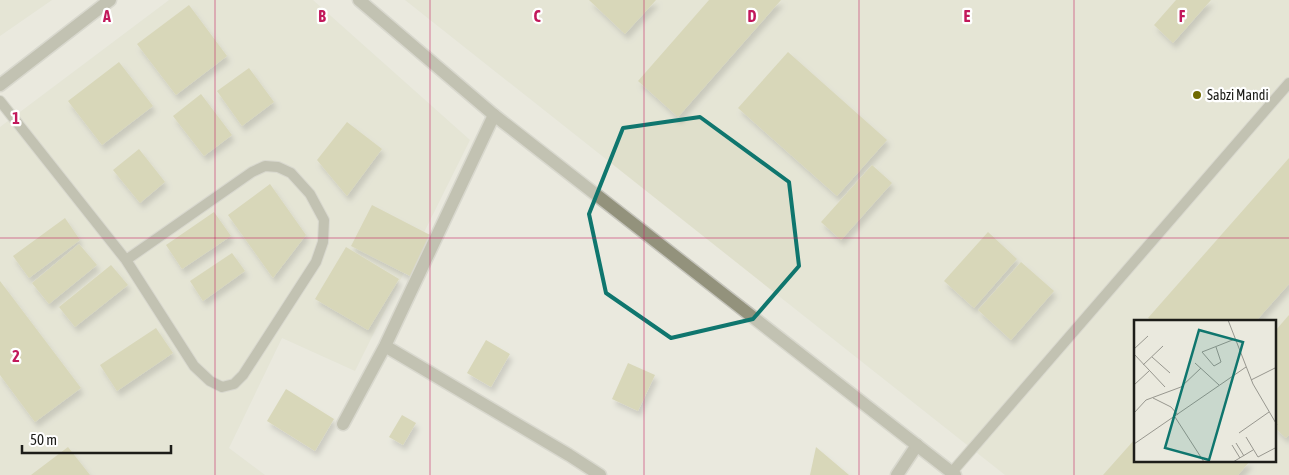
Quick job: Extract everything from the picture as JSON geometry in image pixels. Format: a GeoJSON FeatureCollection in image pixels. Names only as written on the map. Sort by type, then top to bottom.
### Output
{"type":"FeatureCollection","features":[{"type":"Feature","properties":{"kind":"street"},"geometry":{"type":"LineString","coordinates":[[0,85],[110,0]]}},
{"type":"Feature","properties":{"kind":"street"},"geometry":{"type":"LineString","coordinates":[[359,0],[494,115],[954,474]]}},
{"type":"Feature","properties":{"kind":"street"},"geometry":{"type":"LineString","coordinates":[[343,424],[385,346],[494,115]]}},
{"type":"Feature","properties":{"kind":"street"},"geometry":{"type":"LineString","coordinates":[[385,346],[600,475]]}},
{"type":"Feature","properties":{"kind":"street"},"geometry":{"type":"LineString","coordinates":[[897,475],[917,445]]}},
{"type":"Feature","properties":{"kind":"lane"},"geometry":{"type":"LineString","coordinates":[[954,474],[1289,83]]}},
{"type":"Feature","properties":{"kind":"lane"},"geometry":{"type":"LineString","coordinates":[[0,101],[126,260],[194,366],[210,382],[222,386],[234,384],[243,375],[316,262],[323,242],[324,220],[310,194],[291,173],[278,167],[265,166],[252,172],[126,260]]}},
{"type":"Feature","properties":{"kind":"highlighted area"},"geometry":{"type":"Polygon","coordinates":[[[700,117],[789,182],[799,266],[753,319],[671,338],[606,293],[589,214],[623,128],[700,117]]]}},
{"type":"Feature","properties":{"kind":"shaded area"},"geometry":{"type":"Polygon","coordinates":[[[0,0],[52,0],[0,36],[0,0]]]}},
{"type":"Feature","properties":{"kind":"shaded area"},"geometry":{"type":"Polygon","coordinates":[[[169,0],[313,0],[470,140],[355,371],[282,338],[229,448],[265,475],[0,475],[0,127],[169,0]]]}},
{"type":"Feature","properties":{"kind":"shaded area"},"geometry":{"type":"Polygon","coordinates":[[[405,0],[1289,0],[1289,475],[1005,475],[405,0]]]}},
{"type":"Feature","properties":{"kind":"building"},"geometry":{"type":"Polygon","coordinates":[[[589,0],[656,0],[625,34],[589,0]]]}},
{"type":"Feature","properties":{"kind":"building"},"geometry":{"type":"Polygon","coordinates":[[[709,0],[781,0],[678,117],[638,81],[709,0]]]}},
{"type":"Feature","properties":{"kind":"building"},"geometry":{"type":"Polygon","coordinates":[[[1176,0],[1211,0],[1173,43],[1154,25],[1176,0]]]}},
{"type":"Feature","properties":{"kind":"building"},"geometry":{"type":"Polygon","coordinates":[[[189,5],[227,56],[176,95],[137,44],[189,5]]]}},
{"type":"Feature","properties":{"kind":"building"},"geometry":{"type":"Polygon","coordinates":[[[788,52],[887,140],[837,196],[738,108],[788,52]]]}},
{"type":"Feature","properties":{"kind":"building"},"geometry":{"type":"Polygon","coordinates":[[[119,62],[153,106],[102,145],[68,101],[119,62]]]}},
{"type":"Feature","properties":{"kind":"building"},"geometry":{"type":"Polygon","coordinates":[[[249,68],[274,102],[242,126],[217,91],[249,68]]]}},
{"type":"Feature","properties":{"kind":"building"},"geometry":{"type":"Polygon","coordinates":[[[201,94],[232,135],[204,156],[173,116],[201,94]]]}},
{"type":"Feature","properties":{"kind":"building"},"geometry":{"type":"Polygon","coordinates":[[[347,122],[382,149],[347,196],[317,160],[347,122]]]}},
{"type":"Feature","properties":{"kind":"building"},"geometry":{"type":"Polygon","coordinates":[[[139,149],[165,182],[140,203],[113,170],[139,149]]]}},
{"type":"Feature","properties":{"kind":"building"},"geometry":{"type":"Polygon","coordinates":[[[1289,158],[1289,284],[1257,320],[1151,320],[1148,318],[1289,158]]]}},
{"type":"Feature","properties":{"kind":"building"},"geometry":{"type":"Polygon","coordinates":[[[872,165],[892,183],[841,240],[821,222],[872,165]]]}},
{"type":"Feature","properties":{"kind":"building"},"geometry":{"type":"Polygon","coordinates":[[[270,184],[306,235],[273,278],[228,215],[270,184]]]}},
{"type":"Feature","properties":{"kind":"building"},"geometry":{"type":"Polygon","coordinates":[[[372,205],[432,236],[412,277],[351,246],[372,205]]]}},
{"type":"Feature","properties":{"kind":"building"},"geometry":{"type":"Polygon","coordinates":[[[214,212],[231,236],[182,269],[166,245],[214,212]]]}},
{"type":"Feature","properties":{"kind":"building"},"geometry":{"type":"Polygon","coordinates":[[[65,218],[80,240],[29,278],[13,256],[65,218]]]}},
{"type":"Feature","properties":{"kind":"building"},"geometry":{"type":"Polygon","coordinates":[[[988,232],[1017,259],[974,308],[944,281],[988,232]]]}},
{"type":"Feature","properties":{"kind":"building"},"geometry":{"type":"Polygon","coordinates":[[[79,244],[97,265],[49,304],[32,283],[79,244]]]}},
{"type":"Feature","properties":{"kind":"building"},"geometry":{"type":"Polygon","coordinates":[[[346,247],[399,279],[368,330],[315,299],[346,247]]]}},
{"type":"Feature","properties":{"kind":"building"},"geometry":{"type":"Polygon","coordinates":[[[232,253],[245,271],[203,301],[190,281],[232,253]]]}},
{"type":"Feature","properties":{"kind":"building"},"geometry":{"type":"Polygon","coordinates":[[[1021,262],[1054,291],[1011,340],[978,310],[1021,262]]]}},
{"type":"Feature","properties":{"kind":"building"},"geometry":{"type":"Polygon","coordinates":[[[111,265],[128,285],[75,327],[59,307],[111,265]]]}},
{"type":"Feature","properties":{"kind":"building"},"geometry":{"type":"Polygon","coordinates":[[[0,281],[81,388],[35,422],[0,375],[0,281]]]}},
{"type":"Feature","properties":{"kind":"building"},"geometry":{"type":"Polygon","coordinates":[[[1289,315],[1289,435],[1286,438],[1276,429],[1276,330],[1289,315]]]}},
{"type":"Feature","properties":{"kind":"building"},"geometry":{"type":"Polygon","coordinates":[[[156,328],[173,353],[117,391],[100,365],[156,328]]]}},
{"type":"Feature","properties":{"kind":"building"},"geometry":{"type":"Polygon","coordinates":[[[486,340],[510,354],[491,387],[467,373],[486,340]]]}},
{"type":"Feature","properties":{"kind":"building"},"geometry":{"type":"Polygon","coordinates":[[[628,363],[655,375],[638,411],[612,399],[628,363]]]}},
{"type":"Feature","properties":{"kind":"building"},"geometry":{"type":"Polygon","coordinates":[[[286,389],[334,419],[315,451],[267,421],[286,389]]]}},
{"type":"Feature","properties":{"kind":"building"},"geometry":{"type":"Polygon","coordinates":[[[402,415],[416,423],[403,445],[389,437],[402,415]]]}},
{"type":"Feature","properties":{"kind":"building"},"geometry":{"type":"Polygon","coordinates":[[[1134,440],[1134,462],[1249,462],[1238,475],[1103,475],[1134,440]]]}},
{"type":"Feature","properties":{"kind":"building"},"geometry":{"type":"Polygon","coordinates":[[[68,447],[90,475],[31,475],[68,447]]]}},
{"type":"Feature","properties":{"kind":"building"},"geometry":{"type":"Polygon","coordinates":[[[816,447],[849,475],[810,475],[816,447]]]}},
{"type":"Feature","properties":{"kind":"place","name":"Sabzi Mandi"},"geometry":{"type":"Point","coordinates":[1197,95]}}]}
